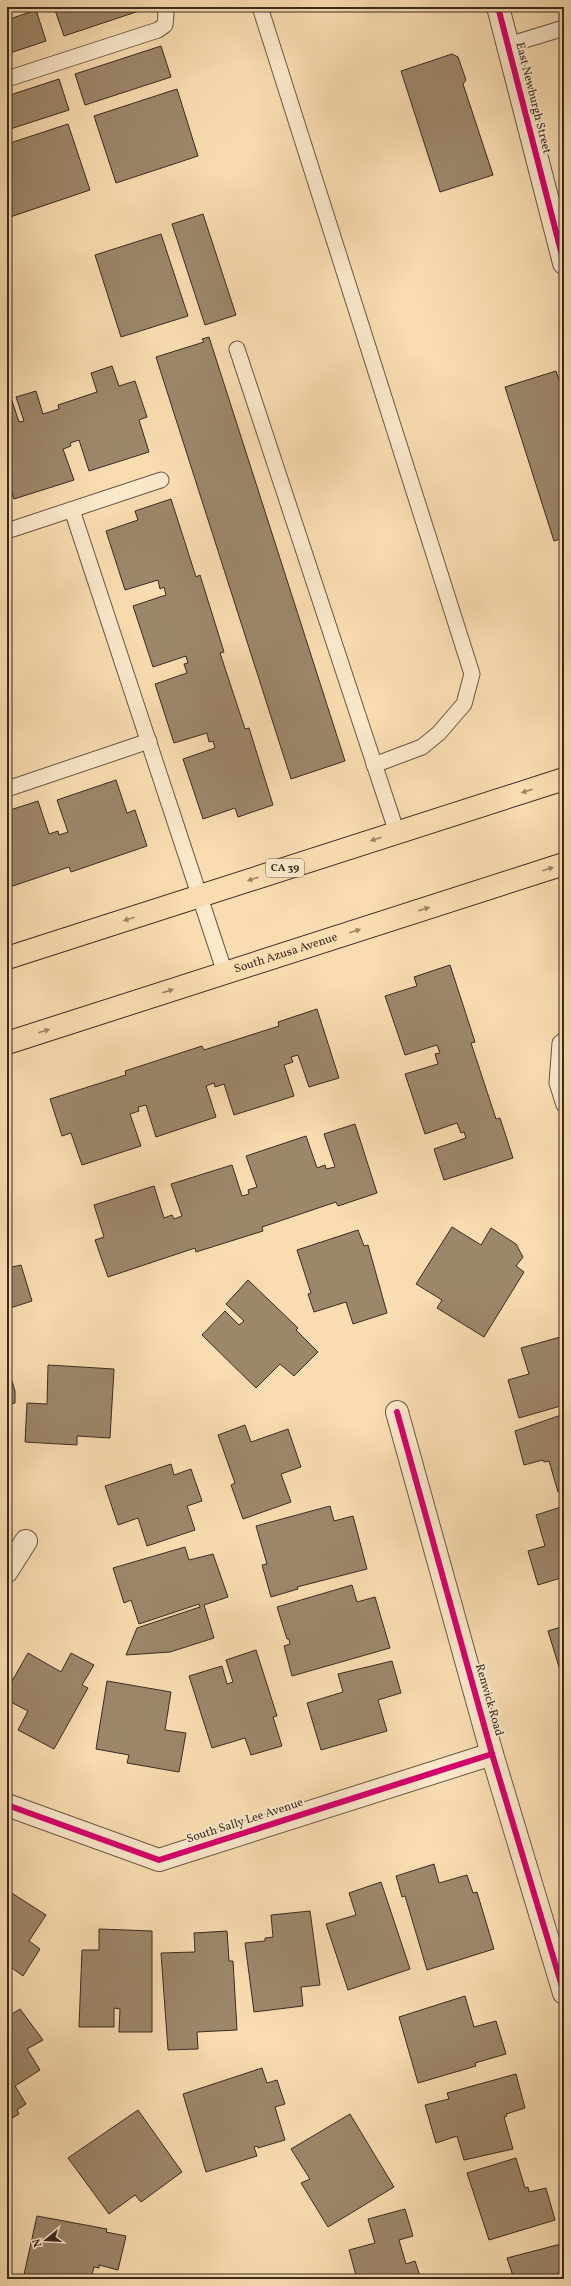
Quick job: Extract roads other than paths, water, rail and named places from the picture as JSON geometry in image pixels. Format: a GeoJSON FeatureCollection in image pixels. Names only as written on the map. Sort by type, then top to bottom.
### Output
{"type":"FeatureCollection","features":[{"type":"Feature","properties":{"kind":"main road","name":"CA 39"},"geometry":{"type":"LineString","coordinates":[[7,958],[564,779]]}},
{"type":"Feature","properties":{"kind":"main road","name":"South Azusa Avenue"},"geometry":{"type":"LineString","coordinates":[[7,1043],[564,864]]}},
{"type":"Feature","properties":{"kind":"street","name":"East Newburgh Street"},"geometry":{"type":"LineString","coordinates":[[498,7],[564,263]]}},
{"type":"Feature","properties":{"kind":"street","name":"Renwick Road"},"geometry":{"type":"LineString","coordinates":[[397,1412],[492,1754],[564,1993]]}},
{"type":"Feature","properties":{"kind":"street"},"geometry":{"type":"LineString","coordinates":[[7,1571],[26,1541]]}},
{"type":"Feature","properties":{"kind":"street","name":"South Sally Lee Avenue"},"geometry":{"type":"LineString","coordinates":[[7,1805],[159,1860],[492,1754]]}},
{"type":"Feature","properties":{"kind":"lane"},"geometry":{"type":"LineString","coordinates":[[7,79],[158,30],[165,25],[166,14],[164,7]]}},
{"type":"Feature","properties":{"kind":"lane"},"geometry":{"type":"LineString","coordinates":[[260,7],[472,674],[464,704],[439,733],[422,747],[374,765]]}},
{"type":"Feature","properties":{"kind":"lane"},"geometry":{"type":"LineString","coordinates":[[508,46],[564,28]]}},
{"type":"Feature","properties":{"kind":"lane"},"geometry":{"type":"LineString","coordinates":[[236,349],[397,833]]}},
{"type":"Feature","properties":{"kind":"lane"},"geometry":{"type":"LineString","coordinates":[[7,531],[161,480]]}},
{"type":"Feature","properties":{"kind":"lane"},"geometry":{"type":"LineString","coordinates":[[72,510],[201,896],[225,973]]}},
{"type":"Feature","properties":{"kind":"lane"},"geometry":{"type":"LineString","coordinates":[[7,789],[149,741]]}},
{"type":"Feature","properties":{"kind":"lane"},"geometry":{"type":"LineString","coordinates":[[564,1040],[560,1043],[557,1083],[564,1105]]}}]}
